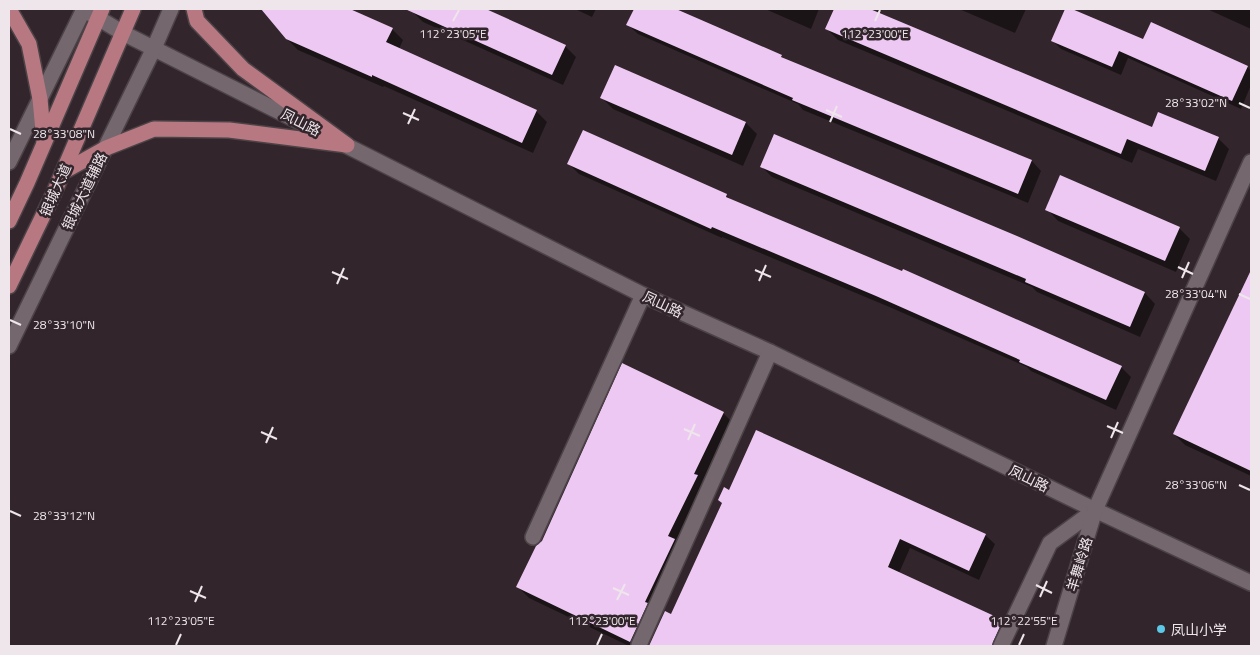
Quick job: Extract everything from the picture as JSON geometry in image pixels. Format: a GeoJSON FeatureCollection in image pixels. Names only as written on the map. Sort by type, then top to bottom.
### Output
{"type":"FeatureCollection","features":[{"type":"Feature","properties":{"kind":"main road"},"geometry":{"type":"LineString","coordinates":[[9,9],[29,44],[40,99],[44,143]]}},
{"type":"Feature","properties":{"kind":"main road","name":"银城大道"},"geometry":{"type":"LineString","coordinates":[[9,286],[53,195],[133,9]]}},
{"type":"Feature","properties":{"kind":"main road"},"geometry":{"type":"LineString","coordinates":[[194,9],[197,20],[243,69],[347,145]]}},
{"type":"Feature","properties":{"kind":"main road","name":"银城大道"},"geometry":{"type":"LineString","coordinates":[[9,221],[100,13]]}},
{"type":"Feature","properties":{"kind":"main road"},"geometry":{"type":"LineString","coordinates":[[63,172],[106,148],[154,129],[229,130],[347,145]]}},
{"type":"Feature","properties":{"kind":"street","name":"凤山路"},"geometry":{"type":"LineString","coordinates":[[84,9],[100,13],[123,33],[643,295],[770,352],[1095,510],[1251,582]]}},
{"type":"Feature","properties":{"kind":"street"},"geometry":{"type":"LineString","coordinates":[[9,162],[84,9]]}},
{"type":"Feature","properties":{"kind":"street","name":"银城大道辅路"},"geometry":{"type":"LineString","coordinates":[[9,346],[106,148],[171,9]]}},
{"type":"Feature","properties":{"kind":"street","name":"羊舞岭路"},"geometry":{"type":"LineString","coordinates":[[1054,646],[1095,510],[1251,162]]}},
{"type":"Feature","properties":{"kind":"street"},"geometry":{"type":"LineString","coordinates":[[534,537],[643,295]]}},
{"type":"Feature","properties":{"kind":"street"},"geometry":{"type":"LineString","coordinates":[[639,645],[770,352]]}},
{"type":"Feature","properties":{"kind":"street"},"geometry":{"type":"LineString","coordinates":[[1001,646],[1050,543],[1095,510]]}},
{"type":"Feature","properties":{"kind":"building"},"geometry":{"type":"Polygon","coordinates":[[[261,9],[350,9],[393,28],[386,42],[537,110],[522,143],[372,75],[372,77],[286,39],[261,9]]]}},
{"type":"Feature","properties":{"kind":"building"},"geometry":{"type":"Polygon","coordinates":[[[405,9],[486,9],[566,45],[552,75],[405,9]]]}},
{"type":"Feature","properties":{"kind":"building"},"geometry":{"type":"Polygon","coordinates":[[[634,9],[676,9],[782,55],[781,57],[1032,160],[1018,194],[792,100],[793,98],[626,25],[634,9]]]}},
{"type":"Feature","properties":{"kind":"building"},"geometry":{"type":"Polygon","coordinates":[[[834,9],[870,9],[1152,127],[1158,112],[1219,137],[1205,171],[1127,139],[1121,154],[825,29],[834,9]]]}},
{"type":"Feature","properties":{"kind":"building"},"geometry":{"type":"Polygon","coordinates":[[[1065,9],[1072,9],[1143,39],[1151,22],[1248,66],[1232,101],[1119,51],[1112,67],[1051,41],[1065,9]]]}},
{"type":"Feature","properties":{"kind":"building"},"geometry":{"type":"Polygon","coordinates":[[[615,65],[746,122],[732,155],[600,98],[615,65]]]}},
{"type":"Feature","properties":{"kind":"building"},"geometry":{"type":"Polygon","coordinates":[[[583,130],[727,194],[726,197],[902,271],[903,269],[1122,366],[1106,400],[876,296],[712,227],[711,229],[567,164],[583,130]]]}},
{"type":"Feature","properties":{"kind":"building"},"geometry":{"type":"Polygon","coordinates":[[[774,134],[1145,292],[1130,327],[1025,282],[1026,279],[760,167],[774,134]]]}},
{"type":"Feature","properties":{"kind":"building"},"geometry":{"type":"Polygon","coordinates":[[[1060,175],[1180,227],[1165,261],[1045,210],[1060,175]]]}},
{"type":"Feature","properties":{"kind":"building"},"geometry":{"type":"Polygon","coordinates":[[[1251,270],[1251,471],[1173,434],[1251,270]]]}},
{"type":"Feature","properties":{"kind":"building"},"geometry":{"type":"Polygon","coordinates":[[[622,363],[724,412],[694,474],[698,475],[668,536],[675,539],[645,602],[648,603],[630,642],[516,587],[536,546],[542,541],[622,363]]]}},
{"type":"Feature","properties":{"kind":"building"},"geometry":{"type":"Polygon","coordinates":[[[756,430],[986,534],[969,571],[900,539],[888,567],[1003,620],[992,646],[649,646],[665,611],[671,614],[722,503],[718,500],[724,487],[729,490],[756,430]]]}},
{"type":"Feature","properties":{"kind":"place","name":"凤山小学"},"geometry":{"type":"Point","coordinates":[1161,629]}}]}
